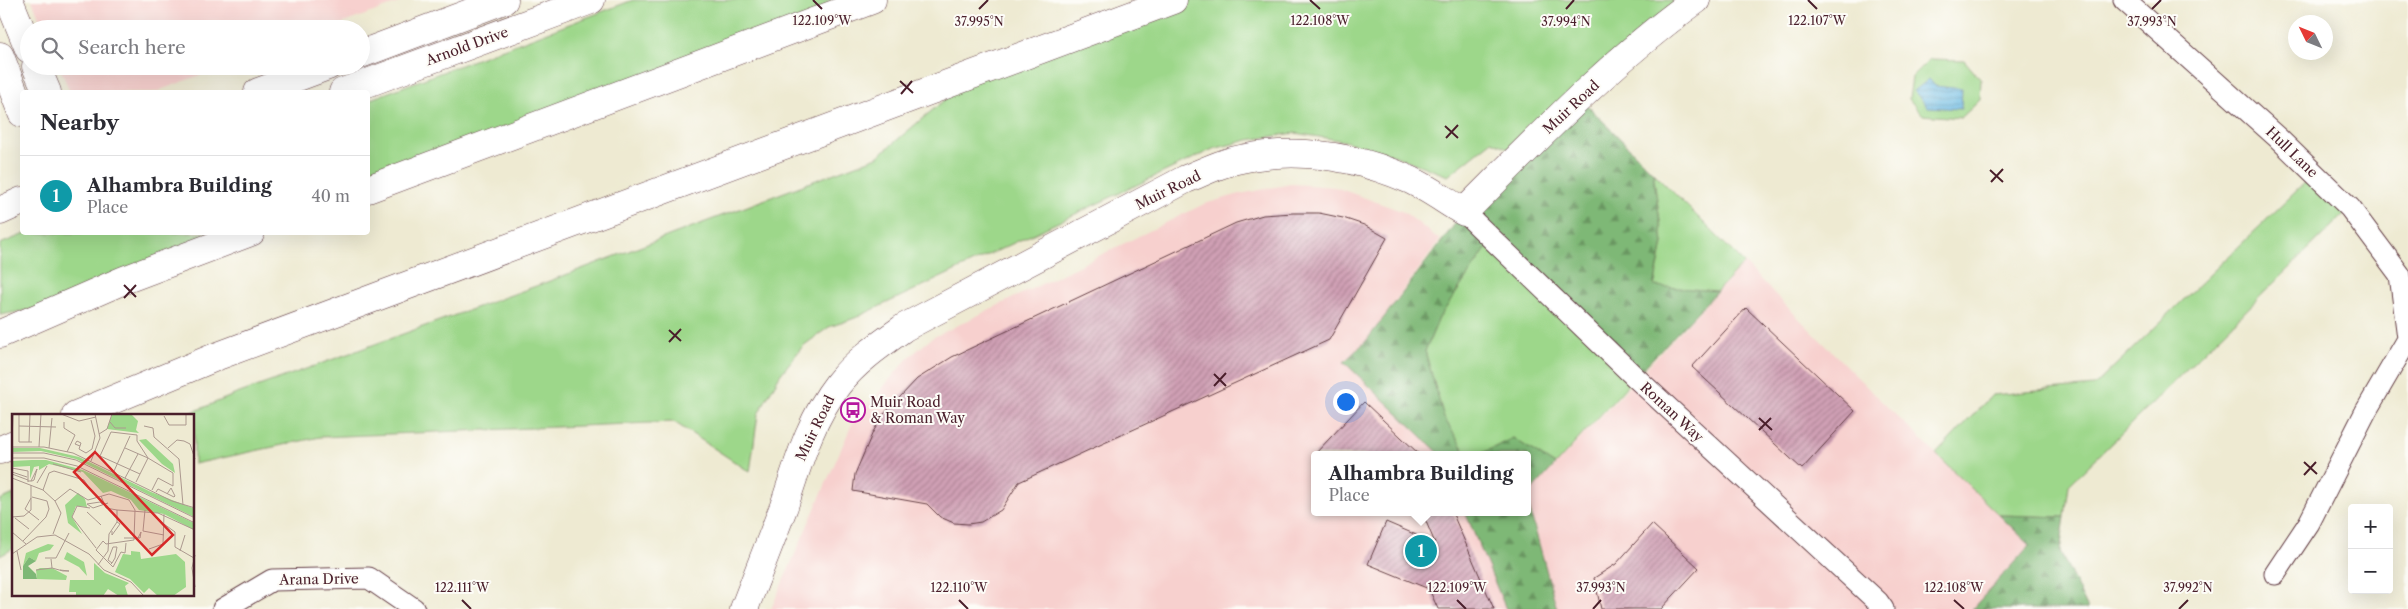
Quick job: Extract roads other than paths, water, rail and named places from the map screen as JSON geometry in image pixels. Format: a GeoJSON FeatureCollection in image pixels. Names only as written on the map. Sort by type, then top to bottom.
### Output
{"type":"FeatureCollection","features":[{"type":"Feature","properties":{"kind":"main road"},"geometry":{"type":"LineString","coordinates":[[9,0],[20,27]]}},
{"type":"Feature","properties":{"kind":"main road"},"geometry":{"type":"LineString","coordinates":[[370,51],[504,0]]}},
{"type":"Feature","properties":{"kind":"main road","name":"Arnold Drive"},"geometry":{"type":"LineString","coordinates":[[348,90],[591,0]]}},
{"type":"Feature","properties":{"kind":"main road"},"geometry":{"type":"LineString","coordinates":[[370,188],[872,0]]}},
{"type":"Feature","properties":{"kind":"main road"},"geometry":{"type":"LineString","coordinates":[[78,414],[218,356],[1173,0]]}},
{"type":"Feature","properties":{"kind":"main road","name":"Muir Road"},"geometry":{"type":"LineString","coordinates":[[744,609],[784,506],[806,441],[818,415],[845,377],[876,348],[905,328],[1186,179],[1231,161],[1263,155],[1312,152],[1362,162],[1409,179],[1464,212],[1622,60],[1662,24],[1696,0]]}},
{"type":"Feature","properties":{"kind":"main road"},"geometry":{"type":"LineString","coordinates":[[0,56],[20,108]]}},
{"type":"Feature","properties":{"kind":"main road"},"geometry":{"type":"LineString","coordinates":[[39,75],[45,90]]}},
{"type":"Feature","properties":{"kind":"main road"},"geometry":{"type":"LineString","coordinates":[[263,90],[304,75]]}},
{"type":"Feature","properties":{"kind":"main road"},"geometry":{"type":"LineString","coordinates":[[0,211],[20,202]]}},
{"type":"Feature","properties":{"kind":"main road"},"geometry":{"type":"LineString","coordinates":[[0,334],[124,280],[243,235]]}},
{"type":"Feature","properties":{"kind":"main road"},"geometry":{"type":"LineString","coordinates":[[0,450],[12,445]]}},
{"type":"Feature","properties":{"kind":"street","name":"Hull Lane"},"geometry":{"type":"LineString","coordinates":[[2124,0],[2278,138],[2350,208],[2400,275],[2408,338],[2366,411],[2309,524],[2275,574]]}},
{"type":"Feature","properties":{"kind":"street","name":"Roman Way"},"geometry":{"type":"LineString","coordinates":[[1464,212],[1628,370],[1878,602],[1883,609]]}},
{"type":"Feature","properties":{"kind":"street","name":"Arana Drive"},"geometry":{"type":"LineString","coordinates":[[223,609],[272,580],[369,578],[414,609]]}},
{"type":"Feature","properties":{"kind":"water"},"geometry":{"type":"Polygon","coordinates":[[[1929,79],[1935,86],[1962,89],[1961,109],[1928,107],[1914,91],[1929,79]]]}},
{"type":"Feature","properties":{"kind":"place","name":"Muir Road & Roman Way"},"geometry":{"type":"Point","coordinates":[853,410]}},
{"type":"Feature","properties":{"kind":"place","name":"Alhambra Building"},"geometry":{"type":"Point","coordinates":[1421,551]}}]}
